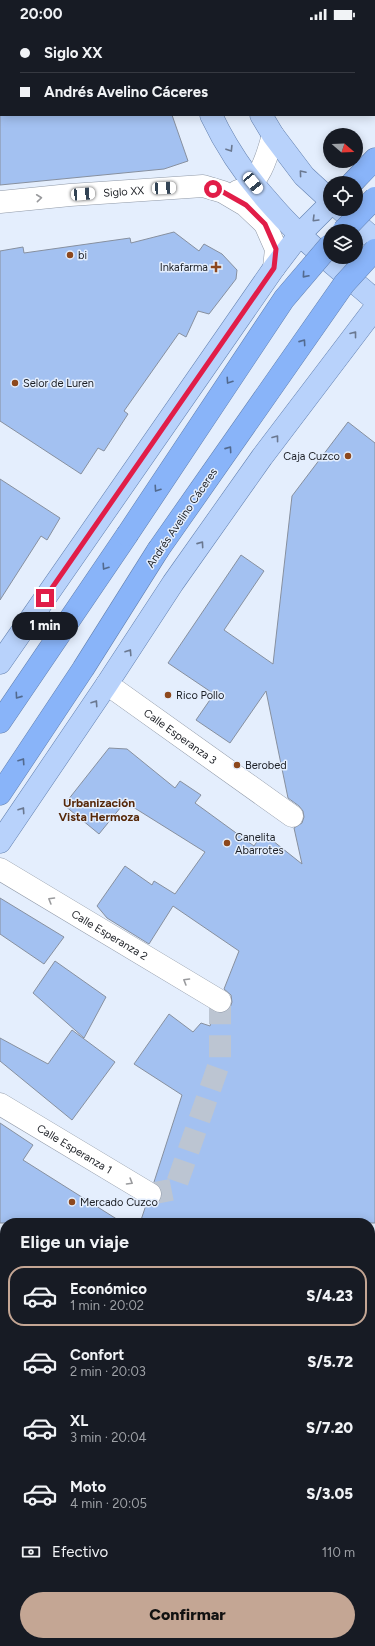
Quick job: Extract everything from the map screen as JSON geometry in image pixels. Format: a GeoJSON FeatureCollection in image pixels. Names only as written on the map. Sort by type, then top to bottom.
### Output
{"type":"FeatureCollection","features":[{"type":"Feature","properties":{"kind":"highway"},"geometry":{"type":"LineString","coordinates":[[359,176],[375,159]]}},
{"type":"Feature","properties":{"kind":"highway"},"geometry":{"type":"LineString","coordinates":[[350,224],[375,198]]}},
{"type":"Feature","properties":{"kind":"highway","name":"Andrés Avelino Cáceres"},"geometry":{"type":"LineString","coordinates":[[0,794],[83,669],[158,550],[344,284],[375,250]]}},
{"type":"Feature","properties":{"kind":"highway"},"geometry":{"type":"LineString","coordinates":[[0,722],[284,299],[323,254]]}},
{"type":"Feature","properties":{"kind":"main road"},"geometry":{"type":"LineString","coordinates":[[212,116],[239,163],[275,210],[375,300]]}},
{"type":"Feature","properties":{"kind":"main road"},"geometry":{"type":"LineString","coordinates":[[262,116],[273,135],[304,176],[323,194]]}},
{"type":"Feature","properties":{"kind":"main road"},"geometry":{"type":"LineString","coordinates":[[0,663],[274,268],[300,234],[323,211]]}},
{"type":"Feature","properties":{"kind":"main road"},"geometry":{"type":"LineString","coordinates":[[348,216],[375,240]]}},
{"type":"Feature","properties":{"kind":"main road"},"geometry":{"type":"LineString","coordinates":[[0,842],[107,684],[173,583],[262,457],[375,308]]}},
{"type":"Feature","properties":{"kind":"street"},"geometry":{"type":"LineString","coordinates":[[253,183],[266,159],[273,135]]}},
{"type":"Feature","properties":{"kind":"street","name":"Siglo XX"},"geometry":{"type":"LineString","coordinates":[[223,192],[241,191],[253,183]]}},
{"type":"Feature","properties":{"kind":"street","name":"Siglo XX"},"geometry":{"type":"LineString","coordinates":[[0,202],[70,195],[203,186],[223,192],[246,205],[265,224],[276,249],[274,268]]}},
{"type":"Feature","properties":{"kind":"street","name":"Calle Esperanza 3"},"geometry":{"type":"LineString","coordinates":[[107,684],[292,816]]}},
{"type":"Feature","properties":{"kind":"street","name":"Calle Esperanza 2"},"geometry":{"type":"LineString","coordinates":[[0,869],[220,1001]]}},
{"type":"Feature","properties":{"kind":"street","name":"Calle Esperanza 1"},"geometry":{"type":"LineString","coordinates":[[0,1104],[150,1194]]}},
{"type":"Feature","properties":{"kind":"building"},"geometry":{"type":"Polygon","coordinates":[[[0,116],[172,116],[188,161],[164,169],[0,185],[0,116]]]}},
{"type":"Feature","properties":{"kind":"building"},"geometry":{"type":"Polygon","coordinates":[[[174,232],[199,251],[204,244],[222,254],[237,270],[236,279],[209,314],[198,311],[186,337],[179,333],[124,411],[128,414],[104,451],[98,448],[81,474],[0,421],[0,251],[23,247],[24,253],[130,238],[131,243],[174,232]]]}},
{"type":"Feature","properties":{"kind":"building"},"geometry":{"type":"Polygon","coordinates":[[[348,422],[375,443],[375,1218],[142,1218],[146,1205],[156,1205],[161,1200],[161,1188],[154,1182],[182,1095],[134,1064],[169,1014],[193,1032],[201,1023],[210,1026],[215,1012],[226,1012],[230,1008],[232,1002],[231,995],[224,989],[239,951],[173,906],[149,944],[107,918],[97,906],[125,866],[152,885],[154,881],[175,894],[205,852],[125,802],[99,834],[64,805],[109,748],[127,749],[175,788],[180,781],[201,795],[195,803],[254,846],[263,833],[302,864],[294,828],[302,823],[304,817],[303,811],[288,798],[266,691],[230,743],[196,720],[214,694],[168,663],[241,555],[264,571],[224,630],[273,664],[292,496],[348,422]]]}},
{"type":"Feature","properties":{"kind":"building"},"geometry":{"type":"Polygon","coordinates":[[[0,479],[60,518],[47,540],[41,536],[0,600],[0,479]]]}},
{"type":"Feature","properties":{"kind":"building"},"geometry":{"type":"Polygon","coordinates":[[[0,898],[64,937],[44,964],[0,934],[0,898]]]}},
{"type":"Feature","properties":{"kind":"building"},"geometry":{"type":"Polygon","coordinates":[[[55,961],[106,997],[84,1038],[33,993],[55,961]]]}},
{"type":"Feature","properties":{"kind":"building"},"geometry":{"type":"Polygon","coordinates":[[[72,1030],[115,1062],[72,1120],[0,1061],[0,1038],[48,1064],[72,1030]]]}},
{"type":"Feature","properties":{"kind":"building"},"geometry":{"type":"Polygon","coordinates":[[[0,1123],[33,1145],[23,1160],[115,1218],[0,1218],[0,1123]]]}},
{"type":"Feature","properties":{"kind":"tunnel"},"geometry":{"type":"LineString","coordinates":[[150,1194],[175,1189],[220,1061],[220,1001]]}},
{"type":"Feature","properties":{"kind":"place","name":"bi"},"geometry":{"type":"Point","coordinates":[70,255]}},
{"type":"Feature","properties":{"kind":"place","name":"Inkafarma"},"geometry":{"type":"Point","coordinates":[216,267]}},
{"type":"Feature","properties":{"kind":"place","name":"Selor de Luren"},"geometry":{"type":"Point","coordinates":[15,383]}},
{"type":"Feature","properties":{"kind":"place","name":"Caja Cuzco"},"geometry":{"type":"Point","coordinates":[348,456]}},
{"type":"Feature","properties":{"kind":"place","name":"Rico Pollo"},"geometry":{"type":"Point","coordinates":[168,695]}},
{"type":"Feature","properties":{"kind":"place","name":"Berobed"},"geometry":{"type":"Point","coordinates":[237,765]}},
{"type":"Feature","properties":{"kind":"place","name":"Canelita Abarrotes"},"geometry":{"type":"Point","coordinates":[227,843]}},
{"type":"Feature","properties":{"kind":"place","name":"Mercado Cuzco"},"geometry":{"type":"Point","coordinates":[72,1202]}},
{"type":"Feature","properties":{"kind":"district","name":"Urbanización Vista Hermoza"},"geometry":{"type":"Point","coordinates":[99,810]}},
{"type":"Feature","properties":{"kind":"route"},"geometry":{"type":"LineString","coordinates":[[45,598],[274,268],[276,249],[265,224],[246,205],[223,192],[213,189]]}}]}
